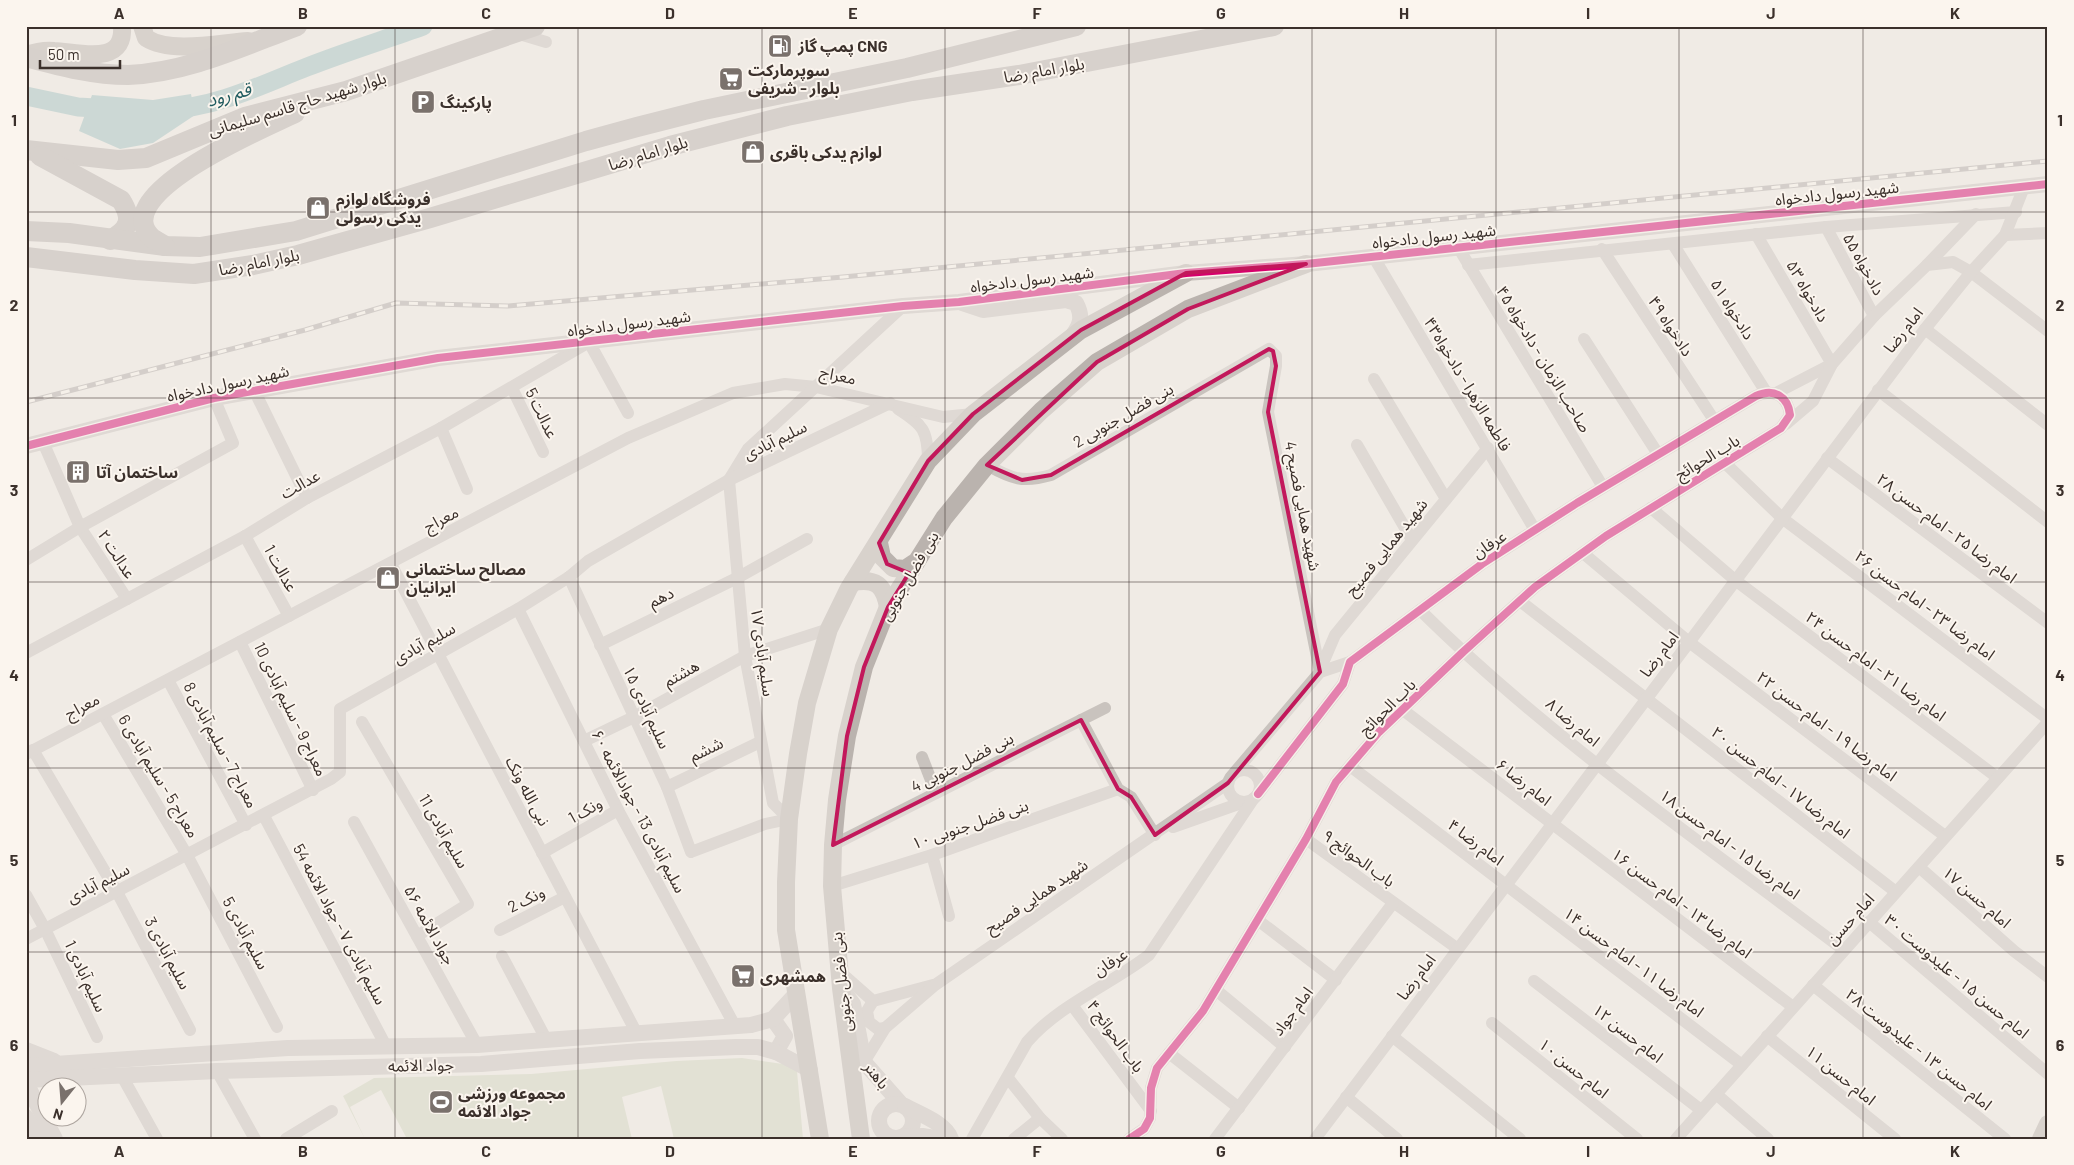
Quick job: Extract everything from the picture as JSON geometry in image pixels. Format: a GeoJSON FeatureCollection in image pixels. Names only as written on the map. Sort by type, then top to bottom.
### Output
{"type":"FeatureCollection","features":[{"type":"Feature","properties":{"kind":"main road"},"geometry":{"type":"LineString","coordinates":[[26,56],[53,51],[88,55],[106,54],[119,45],[123,34],[122,26]]}},
{"type":"Feature","properties":{"kind":"main road"},"geometry":{"type":"LineString","coordinates":[[142,26],[146,38],[155,44],[173,47],[259,40]]}},
{"type":"Feature","properties":{"kind":"main road"},"geometry":{"type":"LineString","coordinates":[[26,56],[92,73],[128,75],[190,65],[298,26]]}},
{"type":"Feature","properties":{"kind":"main road","name":"بلوار امام رضا"},"geometry":{"type":"LineString","coordinates":[[26,231],[69,233],[165,246],[200,247],[296,231],[612,134],[704,110],[907,68],[1049,30],[1076,26]]}},
{"type":"Feature","properties":{"kind":"main road","name":"بلوار امام رضا"},"geometry":{"type":"LineString","coordinates":[[26,257],[135,270],[194,274],[253,265],[364,237],[670,146],[787,116],[912,91],[1038,72],[1274,26]]}},
{"type":"Feature","properties":{"kind":"main road","name":"بلوار شهید حاج قاسم سلیمانی"},"geometry":{"type":"LineString","coordinates":[[29,149],[118,160],[146,158],[245,117],[336,93],[516,33],[541,34]]}},
{"type":"Feature","properties":{"kind":"main road"},"geometry":{"type":"LineString","coordinates":[[165,246],[151,237],[144,219],[146,209],[158,192],[174,177],[219,151],[336,93]]}},
{"type":"Feature","properties":{"kind":"main road"},"geometry":{"type":"LineString","coordinates":[[29,149],[121,200],[128,211],[129,222],[122,233],[110,240]]}},
{"type":"Feature","properties":{"kind":"main road","name":"بنی فضل جنوبی"},"geometry":{"type":"LineString","coordinates":[[861,1139],[840,979],[832,886],[833,845],[837,800],[847,736],[864,667],[888,607],[944,518],[987,465],[1041,411],[1097,362],[1188,309],[1306,264]]}},
{"type":"Feature","properties":{"kind":"main road"},"geometry":{"type":"LineString","coordinates":[[820,1139],[786,930],[786,882],[790,819],[807,703],[829,629],[853,582],[928,461],[973,414],[1082,330],[1186,273]]}},
{"type":"Feature","properties":{"kind":"main road"},"geometry":{"type":"LineString","coordinates":[[879,542],[882,557],[893,568],[905,569],[914,563]]}},
{"type":"Feature","properties":{"kind":"main road"},"geometry":{"type":"LineString","coordinates":[[853,582],[863,580],[878,584],[884,589],[888,607]]}},
{"type":"Feature","properties":{"kind":"main road"},"geometry":{"type":"LineString","coordinates":[[2041,1139],[2048,1124]]}},
{"type":"Feature","properties":{"kind":"street","name":"شهید رسول دادخواه"},"geometry":{"type":"LineString","coordinates":[[26,446],[214,398],[438,358],[903,306],[959,302],[1186,273],[1306,264],[2048,184]]}},
{"type":"Feature","properties":{"kind":"street","name":"امام رضا"},"geometry":{"type":"LineString","coordinates":[[1314,1139],[1924,329],[1970,272],[2005,235],[2016,212],[2024,187]]}},
{"type":"Feature","properties":{"kind":"street"},"geometry":{"type":"LineString","coordinates":[[1468,265],[1602,249],[1673,244],[1826,227],[2016,212]]}},
{"type":"Feature","properties":{"kind":"street","name":"باب الحوائج"},"geometry":{"type":"LineString","coordinates":[[1129,1139],[1144,1129],[1150,1118],[1151,1088],[1157,1068],[1204,1011],[1306,840],[1336,782],[1350,766],[1403,710],[1463,652],[1535,587],[1606,536],[1781,428],[1813,401],[1832,364],[1874,316],[1976,214]]}},
{"type":"Feature","properties":{"kind":"street","name":"دادخواه ۵۵"},"geometry":{"type":"LineString","coordinates":[[1826,227],[1874,316]]}},
{"type":"Feature","properties":{"kind":"street"},"geometry":{"type":"LineString","coordinates":[[2005,235],[2048,233]]}},
{"type":"Feature","properties":{"kind":"street","name":"دادخواه ۵۳"},"geometry":{"type":"LineString","coordinates":[[1756,234],[1832,364]]}},
{"type":"Feature","properties":{"kind":"street","name":"دادخواه ۵۱"},"geometry":{"type":"LineString","coordinates":[[1673,244],[1771,392]]}},
{"type":"Feature","properties":{"kind":"street","name":"صاحب الزمان - دادخواه ۴۵"},"geometry":{"type":"LineString","coordinates":[[1458,247],[1603,487]]}},
{"type":"Feature","properties":{"kind":"street","name":"دادخواه ۴۹"},"geometry":{"type":"LineString","coordinates":[[1602,249],[1714,420]]}},
{"type":"Feature","properties":{"kind":"street","name":"فاطمه الزهرا - دادخواه۴۳"},"geometry":{"type":"LineString","coordinates":[[1373,256],[1535,530]]}},
{"type":"Feature","properties":{"kind":"street"},"geometry":{"type":"LineString","coordinates":[[1927,265],[1953,262],[1970,272],[2048,331]]}},
{"type":"Feature","properties":{"kind":"street"},"geometry":{"type":"LineString","coordinates":[[959,302],[983,310],[1066,300],[1076,302],[1081,312],[1080,325],[1068,340]]}},
{"type":"Feature","properties":{"kind":"street"},"geometry":{"type":"LineString","coordinates":[[729,480],[748,449],[903,306]]}},
{"type":"Feature","properties":{"kind":"street"},"geometry":{"type":"LineString","coordinates":[[1924,329],[2048,425]]}},
{"type":"Feature","properties":{"kind":"street"},"geometry":{"type":"LineString","coordinates":[[1584,339],[1658,454]]}},
{"type":"Feature","properties":{"kind":"street"},"geometry":{"type":"LineString","coordinates":[[589,342],[628,413]]}},
{"type":"Feature","properties":{"kind":"street","name":"عدالت"},"geometry":{"type":"LineString","coordinates":[[26,653],[245,536],[307,498],[440,428],[589,342]]}},
{"type":"Feature","properties":{"kind":"street","name":"بنی فضل جنوبی 2"},"geometry":{"type":"LineString","coordinates":[[987,465],[1006,476],[1022,480],[1051,475],[1269,348]]}},
{"type":"Feature","properties":{"kind":"street","name":"شهید همایی فصیح 4"},"geometry":{"type":"LineString","coordinates":[[1269,348],[1276,356],[1276,366],[1268,412],[1320,672]]}},
{"type":"Feature","properties":{"kind":"street","name":"عرفان"},"geometry":{"type":"LineString","coordinates":[[972,1139],[1027,1042],[1038,1030],[1072,1005],[1127,972],[1149,954],[1252,798],[1343,684],[1350,662],[1482,564],[1603,487],[1714,420],[1832,364]]}},
{"type":"Feature","properties":{"kind":"street"},"geometry":{"type":"LineString","coordinates":[[1374,379],[1446,499]]}},
{"type":"Feature","properties":{"kind":"street","name":"معراج"},"geometry":{"type":"LineString","coordinates":[[30,752],[628,438],[734,393],[785,384],[816,387],[943,417],[973,414]]}},
{"type":"Feature","properties":{"kind":"street","name":"عدالت 5"},"geometry":{"type":"LineString","coordinates":[[512,388],[543,452]]}},
{"type":"Feature","properties":{"kind":"street"},"geometry":{"type":"LineString","coordinates":[[254,390],[307,498]]}},
{"type":"Feature","properties":{"kind":"street"},"geometry":{"type":"LineString","coordinates":[[1878,390],[2048,522]]}},
{"type":"Feature","properties":{"kind":"street"},"geometry":{"type":"LineString","coordinates":[[1771,392],[1789,405],[1790,415],[1781,428]]}},
{"type":"Feature","properties":{"kind":"street"},"geometry":{"type":"LineString","coordinates":[[26,560],[80,527],[233,443],[214,398]]}},
{"type":"Feature","properties":{"kind":"street","name":"معراج"},"geometry":{"type":"LineString","coordinates":[[890,403],[918,422],[928,441],[928,461]]}},
{"type":"Feature","properties":{"kind":"street","name":"سلیم آبادی"},"geometry":{"type":"LineString","coordinates":[[26,939],[313,790],[340,772],[340,709],[518,609],[569,578],[588,561],[729,480],[890,403]]}},
{"type":"Feature","properties":{"kind":"street"},"geometry":{"type":"LineString","coordinates":[[440,428],[467,489]]}},
{"type":"Feature","properties":{"kind":"street","name":"عدالت ۲"},"geometry":{"type":"LineString","coordinates":[[43,442],[80,527],[127,599]]}},
{"type":"Feature","properties":{"kind":"street"},"geometry":{"type":"LineString","coordinates":[[1357,445],[1412,540]]}},
{"type":"Feature","properties":{"kind":"street","name":"شهید همایی فصیح"},"geometry":{"type":"LineString","coordinates":[[1320,672],[1335,635],[1488,448]]}},
{"type":"Feature","properties":{"kind":"street","name":"امام رضا ۲۵ - امام حسن ۲۸"},"geometry":{"type":"LineString","coordinates":[[1827,458],[2048,623]]}},
{"type":"Feature","properties":{"kind":"street","name":"امام رضا ۲۳ - امام حسن ۲۶"},"geometry":{"type":"LineString","coordinates":[[1725,463],[1782,518],[2048,720]]}},
{"type":"Feature","properties":{"kind":"street","name":"سلیم آبادی ۱۷"},"geometry":{"type":"LineString","coordinates":[[729,480],[745,656],[760,742],[774,803],[790,819]]}},
{"type":"Feature","properties":{"kind":"street","name":"امام رضا ۲۱ - امام حسن ۲۴"},"geometry":{"type":"LineString","coordinates":[[1651,508],[1735,580],[1998,778]]}},
{"type":"Feature","properties":{"kind":"street","name":"عدالت 1"},"geometry":{"type":"LineString","coordinates":[[245,536],[289,616]]}},
{"type":"Feature","properties":{"kind":"street","name":"دهم"},"geometry":{"type":"LineString","coordinates":[[600,645],[737,578],[807,539]]}},
{"type":"Feature","properties":{"kind":"street","name":"امام رضا ۱۹ - امام حسن ۲۲"},"geometry":{"type":"LineString","coordinates":[[1583,553],[1689,642],[1946,836]]}},
{"type":"Feature","properties":{"kind":"street","name":"نبی الله ونک"},"geometry":{"type":"LineString","coordinates":[[391,564],[636,1032]]}},
{"type":"Feature","properties":{"kind":"street","name":"سلیم آبادی ۱۵"},"geometry":{"type":"LineString","coordinates":[[569,578],[667,787],[691,852],[765,824],[790,819]]}},
{"type":"Feature","properties":{"kind":"street","name":"امام رضا ۱۷ - امام حسن ۲۰"},"geometry":{"type":"LineString","coordinates":[[1520,602],[1896,892]]}},
{"type":"Feature","properties":{"kind":"street","name":"سلیم آبادی 13 - جوادالائمه ۶۰"},"geometry":{"type":"LineString","coordinates":[[518,609],[618,810],[735,1026]]}},
{"type":"Feature","properties":{"kind":"street","name":"امام رضا ۸"},"geometry":{"type":"LineString","coordinates":[[1420,610],[1463,652],[1597,763]]}},
{"type":"Feature","properties":{"kind":"street","name":"هشتم"},"geometry":{"type":"LineString","coordinates":[[584,741],[634,717],[745,656],[829,629]]}},
{"type":"Feature","properties":{"kind":"street","name":"معراج 9 - سلیم آبادی 10"},"geometry":{"type":"LineString","coordinates":[[240,642],[313,790]]}},
{"type":"Feature","properties":{"kind":"street"},"geometry":{"type":"LineString","coordinates":[[1235,772],[1249,770],[1256,776],[1260,785],[1252,798],[1233,798],[1228,788],[1228,783],[1235,772],[1320,672],[1350,662]]}},
{"type":"Feature","properties":{"kind":"street","name":"معراج 7 - سلیم آبادی 8"},"geometry":{"type":"LineString","coordinates":[[168,680],[246,825]]}},
{"type":"Feature","properties":{"kind":"street","name":"بنی فضل جنوبی 4"},"geometry":{"type":"LineString","coordinates":[[833,845],[1105,708]]}},
{"type":"Feature","properties":{"kind":"street","name":"امام رضا ۶"},"geometry":{"type":"LineString","coordinates":[[1403,710],[1552,824]]}},
{"type":"Feature","properties":{"kind":"street","name":"معراج 5 - سلیم آبادی 6"},"geometry":{"type":"LineString","coordinates":[[103,714],[187,855]]}},
{"type":"Feature","properties":{"kind":"street"},"geometry":{"type":"LineString","coordinates":[[1081,720],[1118,790],[1132,797],[1155,834]]}},
{"type":"Feature","properties":{"kind":"street","name":"امام حسن"},"geometry":{"type":"LineString","coordinates":[[1676,1139],[2048,720]]}},
{"type":"Feature","properties":{"kind":"street","name":"سلیم آبادی 11"},"geometry":{"type":"LineString","coordinates":[[362,722],[468,904],[417,936]]}},
{"type":"Feature","properties":{"kind":"street","name":"ششم"},"geometry":{"type":"LineString","coordinates":[[667,787],[760,742]]}},
{"type":"Feature","properties":{"kind":"street","name":"سلیم آبادی 3"},"geometry":{"type":"LineString","coordinates":[[30,752],[117,892],[190,1030]]}},
{"type":"Feature","properties":{"kind":"street"},"geometry":{"type":"LineString","coordinates":[[922,757],[936,793]]}},
{"type":"Feature","properties":{"kind":"street","name":"امام رضا ۱۵ - امام حسن ۱۸"},"geometry":{"type":"LineString","coordinates":[[1597,763],[1844,950]]}},
{"type":"Feature","properties":{"kind":"street","name":"امام رضا ۴"},"geometry":{"type":"LineString","coordinates":[[1350,766],[1506,885]]}},
{"type":"Feature","properties":{"kind":"street","name":"شهید همایی فصیح"},"geometry":{"type":"LineString","coordinates":[[864,1062],[885,1028],[936,985],[1228,783]]}},
{"type":"Feature","properties":{"kind":"street","name":"بنی فضل جنوبی ۱۰"},"geometry":{"type":"LineString","coordinates":[[832,886],[932,855],[1118,790]]}},
{"type":"Feature","properties":{"kind":"street","name":"شهید همایی فصیح"},"geometry":{"type":"LineString","coordinates":[[1155,834],[1252,798]]}},
{"type":"Feature","properties":{"kind":"street","name":"ونک 1"},"geometry":{"type":"LineString","coordinates":[[542,853],[618,810]]}},
{"type":"Feature","properties":{"kind":"street","name":"سلیم آبادی ۷ - جواد الائمه 54"},"geometry":{"type":"LineString","coordinates":[[264,816],[387,1048]]}},
{"type":"Feature","properties":{"kind":"street","name":"جواد الائمه ۵۶"},"geometry":{"type":"LineString","coordinates":[[354,822],[477,1045]]}},
{"type":"Feature","properties":{"kind":"street","name":"امام رضا ۱۳ - امام حسن ۱۶"},"geometry":{"type":"LineString","coordinates":[[1552,824],[1793,1007]]}},
{"type":"Feature","properties":{"kind":"street","name":"باب الحوائج ۹"},"geometry":{"type":"LineString","coordinates":[[1306,840],[1458,949]]}},
{"type":"Feature","properties":{"kind":"street","name":"سلیم آبادی 5"},"geometry":{"type":"LineString","coordinates":[[187,855],[277,1027]]}},
{"type":"Feature","properties":{"kind":"street"},"geometry":{"type":"LineString","coordinates":[[932,855],[949,916]]}},
{"type":"Feature","properties":{"kind":"street","name":"امام حسن ۱۷"},"geometry":{"type":"LineString","coordinates":[[1919,866],[2014,951],[2048,977]]}},
{"type":"Feature","properties":{"kind":"street","name":"امام رضا ۱۱ - امام حسن ۱۴"},"geometry":{"type":"LineString","coordinates":[[1506,885],[1742,1065]]}},
{"type":"Feature","properties":{"kind":"street","name":"سلیم آبادی 1"},"geometry":{"type":"LineString","coordinates":[[26,895],[45,929],[96,1037]]}},
{"type":"Feature","properties":{"kind":"street","name":"ونک 2"},"geometry":{"type":"LineString","coordinates":[[500,930],[565,898]]}},
{"type":"Feature","properties":{"kind":"street","name":"امام جواد"},"geometry":{"type":"LineString","coordinates":[[1215,1139],[1393,903]]}},
{"type":"Feature","properties":{"kind":"street"},"geometry":{"type":"LineString","coordinates":[[1259,921],[1336,980]]}},
{"type":"Feature","properties":{"kind":"street","name":"امام حسن ۱۵ - علیدوست ۳۰"},"geometry":{"type":"LineString","coordinates":[[1869,922],[2048,1074]]}},
{"type":"Feature","properties":{"kind":"street"},"geometry":{"type":"LineString","coordinates":[[502,956],[546,1040]]}},
{"type":"Feature","properties":{"kind":"street"},"geometry":{"type":"LineString","coordinates":[[840,979],[873,1002],[867,1011],[872,1027],[878,1029],[885,1028]]}},
{"type":"Feature","properties":{"kind":"street","name":"باهنر"},"geometry":{"type":"LineString","coordinates":[[840,979],[853,1004],[864,1062],[903,1105],[934,1122],[950,1134],[951,1139]]}},
{"type":"Feature","properties":{"kind":"street","name":"امام حسن ۱۲"},"geometry":{"type":"LineString","coordinates":[[1534,981],[1701,1110]]}},
{"type":"Feature","properties":{"kind":"street","name":"شهید همایی فصیح"},"geometry":{"type":"LineString","coordinates":[[873,1002],[936,985]]}},
{"type":"Feature","properties":{"kind":"street","name":"امام حسن ۱۳ - علیدوست ۲۸"},"geometry":{"type":"LineString","coordinates":[[1813,985],[2005,1139]]}},
{"type":"Feature","properties":{"kind":"street"},"geometry":{"type":"LineString","coordinates":[[1216,990],[1285,1047]]}},
{"type":"Feature","properties":{"kind":"street"},"geometry":{"type":"LineString","coordinates":[[776,1052],[785,1036],[782,1028],[773,1019],[797,993]]}},
{"type":"Feature","properties":{"kind":"street","name":"باب الحوائج ۴"},"geometry":{"type":"LineString","coordinates":[[1072,1005],[1151,1111]]}},
{"type":"Feature","properties":{"kind":"street","name":"جواد الائمه"},"geometry":{"type":"LineString","coordinates":[[26,1066],[288,1048],[387,1048],[477,1045],[735,1026],[765,1023],[773,1019]]}},
{"type":"Feature","properties":{"kind":"street","name":"امام حسن ۱۰"},"geometry":{"type":"LineString","coordinates":[[1492,1023],[1637,1139]]}},
{"type":"Feature","properties":{"kind":"street"},"geometry":{"type":"LineString","coordinates":[[1392,1036],[1520,1139]]}},
{"type":"Feature","properties":{"kind":"street","name":"امام حسن ۱۱"},"geometry":{"type":"LineString","coordinates":[[1767,1036],[1895,1139]]}},
{"type":"Feature","properties":{"kind":"street","name":"جواد الائمه"},"geometry":{"type":"LineString","coordinates":[[26,1081],[216,1070],[481,1064],[640,1051],[736,1047],[758,1047],[776,1052],[810,1070]]}},
{"type":"Feature","properties":{"kind":"street"},"geometry":{"type":"LineString","coordinates":[[26,1050],[60,1063]]}},
{"type":"Feature","properties":{"kind":"street"},"geometry":{"type":"LineString","coordinates":[[1169,1053],[1239,1108]]}},
{"type":"Feature","properties":{"kind":"street"},"geometry":{"type":"LineString","coordinates":[[216,1070],[255,1139]]}},
{"type":"Feature","properties":{"kind":"street"},"geometry":{"type":"LineString","coordinates":[[122,1076],[157,1139]]}},
{"type":"Feature","properties":{"kind":"street"},"geometry":{"type":"LineString","coordinates":[[1008,1078],[1040,1118],[1062,1139]]}},
{"type":"Feature","properties":{"kind":"street"},"geometry":{"type":"LineString","coordinates":[[26,1081],[38,1107]]}},
{"type":"Feature","properties":{"kind":"street"},"geometry":{"type":"LineString","coordinates":[[1716,1094],[1768,1139]]}},
{"type":"Feature","properties":{"kind":"street"},"geometry":{"type":"LineString","coordinates":[[1346,1097],[1397,1139]]}},
{"type":"Feature","properties":{"kind":"street"},"geometry":{"type":"LineString","coordinates":[[896,1138],[908,1134],[914,1122],[913,1116],[903,1105],[895,1104],[884,1109],[879,1120],[883,1132],[896,1138],[922,1136],[942,1139]]}},
{"type":"Feature","properties":{"kind":"street"},"geometry":{"type":"LineString","coordinates":[[286,1139],[332,1111]]}},
{"type":"Feature","properties":{"kind":"street"},"geometry":{"type":"LineString","coordinates":[[26,1118],[38,1139]]}},
{"type":"Feature","properties":{"kind":"street"},"geometry":{"type":"LineString","coordinates":[[1014,1139],[1040,1118]]}},
{"type":"Feature","properties":{"kind":"street"},"geometry":{"type":"LineString","coordinates":[[49,1128],[55,1139]]}},
{"type":"Feature","properties":{"kind":"highlighted area"},"geometry":{"type":"Polygon","coordinates":[[[1306,264],[1188,309],[1097,362],[987,465],[1022,480],[1051,475],[1269,349],[1273,351],[1276,366],[1268,412],[1320,672],[1228,783],[1155,835],[1131,797],[1118,789],[1081,720],[833,845],[847,736],[864,667],[888,607],[909,573],[887,564],[879,543],[928,461],[973,414],[1081,330],[1186,273],[1306,264]]]}},
{"type":"Feature","properties":{"kind":"green space","name":"مجموعه ورزشی جواد الائمه"},"geometry":{"type":"Polygon","coordinates":[[[742,1058],[783,1064],[797,1071],[803,1139],[674,1139],[661,1086],[622,1097],[632,1139],[407,1139],[381,1090],[350,1107],[365,1139],[343,1096],[374,1078],[531,1074],[676,1061],[742,1058]]]}},
{"type":"Feature","properties":{"kind":"water"},"geometry":{"type":"Polygon","coordinates":[[[191,94],[195,115],[153,143],[120,149],[79,131],[92,95],[153,100],[191,94]]]}},
{"type":"Feature","properties":{"kind":"waterway","name":"قم رود"},"geometry":{"type":"LineString","coordinates":[[168,109],[186,108],[221,100],[336,56],[423,26]]}},
{"type":"Feature","properties":{"kind":"waterway","name":"قم رود"},"geometry":{"type":"LineString","coordinates":[[26,96],[78,107],[113,109]]}},
{"type":"Feature","properties":{"kind":"railway"},"geometry":{"type":"LineString","coordinates":[[26,402],[305,330],[396,303],[508,306],[843,277],[2048,161]]}},
{"type":"Feature","properties":{"kind":"cycle path"},"geometry":{"type":"LineString","coordinates":[[26,446],[214,398],[438,358],[903,306],[959,302],[1186,273],[1306,264],[2048,184]]}},
{"type":"Feature","properties":{"kind":"cycle path"},"geometry":{"type":"LineString","coordinates":[[1129,1139],[1144,1129],[1150,1118],[1151,1088],[1157,1068],[1203,1011],[1306,839],[1336,782],[1379,732],[1535,587],[1606,536],[1781,428],[1790,415],[1786,403],[1779,395],[1774,393],[1756,396],[1577,503],[1482,564],[1350,662],[1343,684],[1258,794]]}},
{"type":"Feature","properties":{"kind":"place","name":"پمپ گاز CNG"},"geometry":{"type":"Point","coordinates":[780,46]}},
{"type":"Feature","properties":{"kind":"place","name":"سوپرمارکت بلوار - شریفی"},"geometry":{"type":"Point","coordinates":[731,79]}},
{"type":"Feature","properties":{"kind":"place","name":"پارکینگ"},"geometry":{"type":"Point","coordinates":[423,102]}},
{"type":"Feature","properties":{"kind":"place","name":"لوازم یدکی باقری"},"geometry":{"type":"Point","coordinates":[753,152]}},
{"type":"Feature","properties":{"kind":"place","name":"فروشگاه لوازم یدکی رسولی"},"geometry":{"type":"Point","coordinates":[318,208]}},
{"type":"Feature","properties":{"kind":"place","name":"ساختمان آتا"},"geometry":{"type":"Point","coordinates":[78,472]}},
{"type":"Feature","properties":{"kind":"place","name":"مصالح ساختمانی ایرانیان"},"geometry":{"type":"Point","coordinates":[388,578]}},
{"type":"Feature","properties":{"kind":"place","name":"همشهری"},"geometry":{"type":"Point","coordinates":[743,976]}},
{"type":"Feature","properties":{"kind":"place","name":"مجموعه ورزشی جواد الائمه"},"geometry":{"type":"Point","coordinates":[441,1102]}}]}
